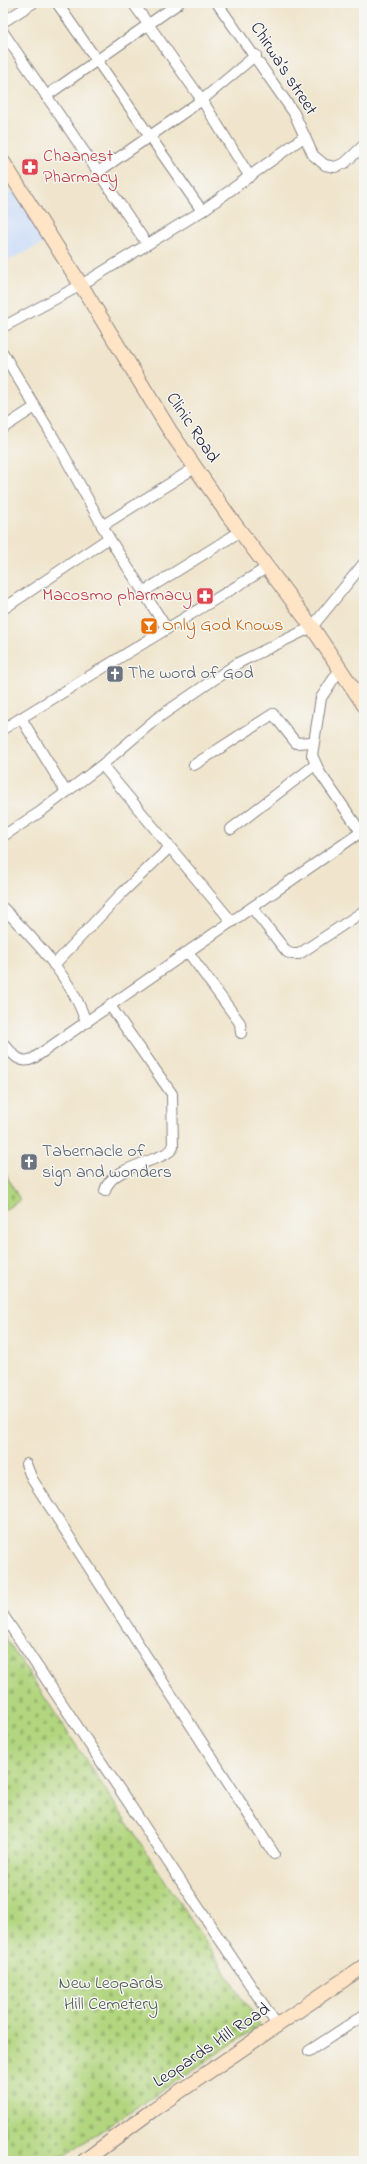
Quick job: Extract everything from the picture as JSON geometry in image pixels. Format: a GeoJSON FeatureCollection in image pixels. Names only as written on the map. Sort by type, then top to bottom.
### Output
{"type":"FeatureCollection","features":[{"type":"Feature","properties":{"kind":"street"},"geometry":{"type":"LineString","coordinates":[[3,22],[33,3]]}},
{"type":"Feature","properties":{"kind":"street"},"geometry":{"type":"LineString","coordinates":[[57,3],[202,211]]}},
{"type":"Feature","properties":{"kind":"street"},"geometry":{"type":"LineString","coordinates":[[133,3],[202,100],[250,177]]}},
{"type":"Feature","properties":{"kind":"street"},"geometry":{"type":"LineString","coordinates":[[46,96],[179,3]]}},
{"type":"Feature","properties":{"kind":"street","name":"Chirwa’s street"},"geometry":{"type":"LineString","coordinates":[[217,3],[256,56],[299,120],[313,155],[331,167],[345,163],[364,145]]}},
{"type":"Feature","properties":{"kind":"street"},"geometry":{"type":"LineString","coordinates":[[3,32],[147,244]]}},
{"type":"Feature","properties":{"kind":"street"},"geometry":{"type":"LineString","coordinates":[[98,172],[202,100],[256,56]]}},
{"type":"Feature","properties":{"kind":"street"},"geometry":{"type":"LineString","coordinates":[[3,327],[82,285],[202,211],[305,136]]}},
{"type":"Feature","properties":{"kind":"street","name":"Clinic Road"},"geometry":{"type":"LineString","coordinates":[[3,162],[82,285],[170,432],[240,531],[312,626],[364,705]]}},
{"type":"Feature","properties":{"kind":"street"},"geometry":{"type":"LineString","coordinates":[[3,353],[109,538],[167,629]]}},
{"type":"Feature","properties":{"kind":"street"},"geometry":{"type":"LineString","coordinates":[[3,428],[35,407]]}},
{"type":"Feature","properties":{"kind":"street"},"geometry":{"type":"LineString","coordinates":[[102,526],[196,468]]}},
{"type":"Feature","properties":{"kind":"street"},"geometry":{"type":"LineString","coordinates":[[143,592],[240,531]]}},
{"type":"Feature","properties":{"kind":"street"},"geometry":{"type":"LineString","coordinates":[[3,609],[109,538]]}},
{"type":"Feature","properties":{"kind":"street"},"geometry":{"type":"LineString","coordinates":[[3,836],[102,765],[156,719],[238,663],[312,626],[364,563]]}},
{"type":"Feature","properties":{"kind":"street"},"geometry":{"type":"LineString","coordinates":[[3,729],[268,567]]}},
{"type":"Feature","properties":{"kind":"street"},"geometry":{"type":"LineString","coordinates":[[3,1043],[15,1056],[21,1060],[29,1061],[111,1007],[362,831],[315,765],[312,755],[312,742],[321,698],[340,669]]}},
{"type":"Feature","properties":{"kind":"street"},"geometry":{"type":"LineString","coordinates":[[194,765],[273,714],[296,743],[312,742]]}},
{"type":"Feature","properties":{"kind":"street"},"geometry":{"type":"LineString","coordinates":[[21,718],[66,792]]}},
{"type":"Feature","properties":{"kind":"street"},"geometry":{"type":"LineString","coordinates":[[102,765],[169,848],[232,922]]}},
{"type":"Feature","properties":{"kind":"street"},"geometry":{"type":"LineString","coordinates":[[231,829],[315,765]]}},
{"type":"Feature","properties":{"kind":"street"},"geometry":{"type":"LineString","coordinates":[[54,965],[121,894],[169,848]]}},
{"type":"Feature","properties":{"kind":"street"},"geometry":{"type":"LineString","coordinates":[[3,908],[54,965],[79,1001],[86,1023]]}},
{"type":"Feature","properties":{"kind":"street"},"geometry":{"type":"LineString","coordinates":[[252,908],[287,952],[292,954],[299,954],[364,911]]}},
{"type":"Feature","properties":{"kind":"street"},"geometry":{"type":"LineString","coordinates":[[188,952],[240,1023],[241,1033]]}},
{"type":"Feature","properties":{"kind":"street"},"geometry":{"type":"LineString","coordinates":[[105,1191],[106,1185],[111,1180],[143,1162],[169,1152],[173,1148],[172,1094],[111,1007]]}},
{"type":"Feature","properties":{"kind":"street"},"geometry":{"type":"LineString","coordinates":[[26,1464],[32,1479],[274,1854]]}},
{"type":"Feature","properties":{"kind":"street"},"geometry":{"type":"LineString","coordinates":[[3,1615],[278,2025]]}},
{"type":"Feature","properties":{"kind":"street","name":"Leopards Hill Road"},"geometry":{"type":"LineString","coordinates":[[84,2161],[154,2109],[364,1966]]}},
{"type":"Feature","properties":{"kind":"street"},"geometry":{"type":"LineString","coordinates":[[309,2051],[364,2015]]}},
{"type":"Feature","properties":{"kind":"shaded area"},"geometry":{"type":"Polygon","coordinates":[[[16,190],[46,242],[3,263],[3,197],[16,190]]]}},
{"type":"Feature","properties":{"kind":"green space"},"geometry":{"type":"Polygon","coordinates":[[[3,1169],[20,1200],[3,1211],[3,1169]]]}},
{"type":"Feature","properties":{"kind":"green space","name":"New Leopards Hill Cemetery"},"geometry":{"type":"Polygon","coordinates":[[[3,1634],[260,2025],[56,2161],[3,2161],[3,1634]]]}},
{"type":"Feature","properties":{"kind":"place","name":"Chaanest Pharmacy"},"geometry":{"type":"Point","coordinates":[30,167]}},
{"type":"Feature","properties":{"kind":"place","name":"Macosmo pharmacy"},"geometry":{"type":"Point","coordinates":[205,596]}},
{"type":"Feature","properties":{"kind":"place","name":"Only God Knows"},"geometry":{"type":"Point","coordinates":[149,626]}},
{"type":"Feature","properties":{"kind":"place","name":"The word of God"},"geometry":{"type":"Point","coordinates":[115,674]}},
{"type":"Feature","properties":{"kind":"place","name":"Tabernacle of sign and wonders"},"geometry":{"type":"Point","coordinates":[29,1162]}}]}
